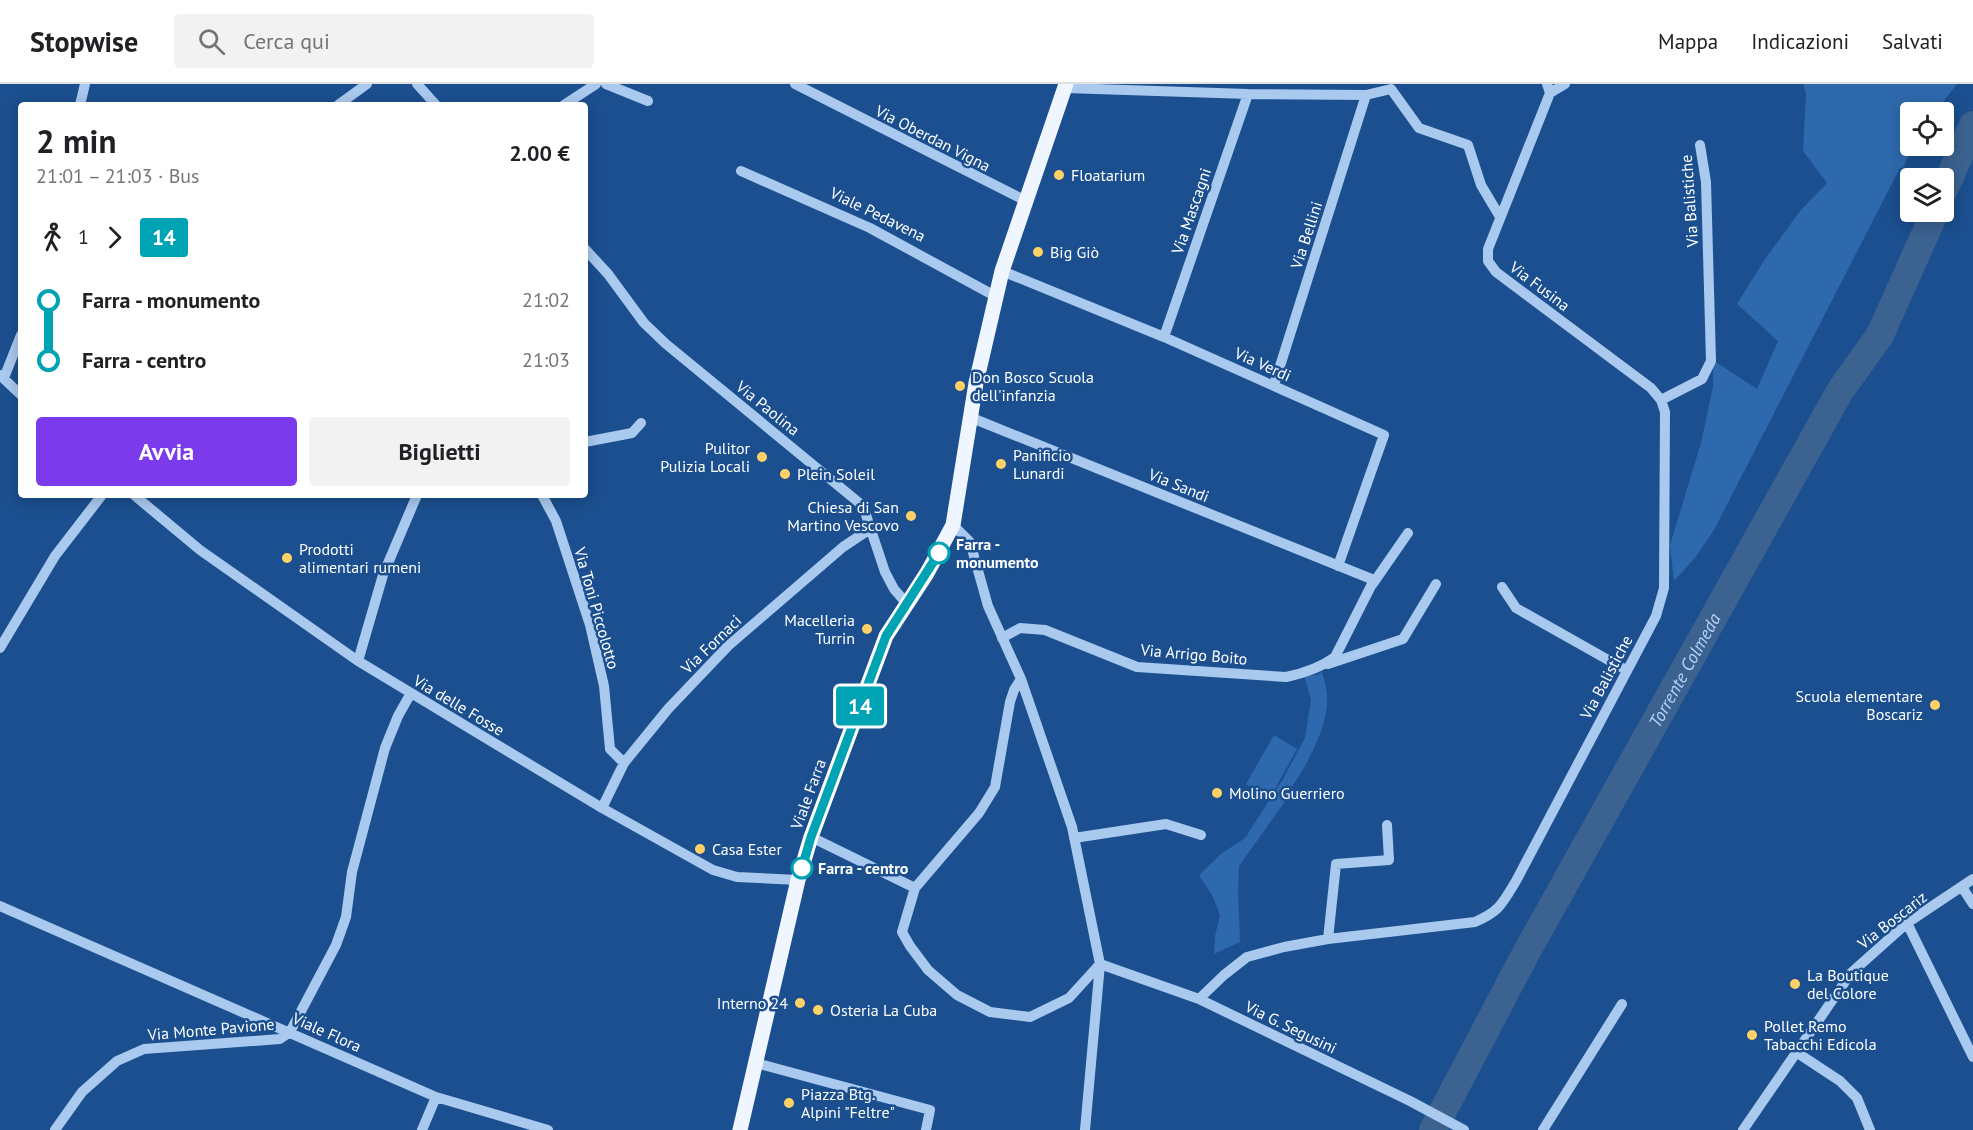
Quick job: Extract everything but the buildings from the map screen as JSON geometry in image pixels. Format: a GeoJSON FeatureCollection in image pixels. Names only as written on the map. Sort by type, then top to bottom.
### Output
{"type":"FeatureCollection","features":[{"type":"Feature","properties":{"kind":"main road"},"geometry":{"type":"LineString","coordinates":[[953,525],[976,383],[995,296],[1066,86]]}},
{"type":"Feature","properties":{"kind":"main road","name":"Viale Farra"},"geometry":{"type":"LineString","coordinates":[[740,1130],[798,880],[811,837],[886,636],[934,563],[953,525]]}},
{"type":"Feature","properties":{"kind":"street"},"geometry":{"type":"LineString","coordinates":[[81,102],[85,84]]}},
{"type":"Feature","properties":{"kind":"street"},"geometry":{"type":"LineString","coordinates":[[342,102],[368,84]]}},
{"type":"Feature","properties":{"kind":"street"},"geometry":{"type":"LineString","coordinates":[[417,84],[433,102]]}},
{"type":"Feature","properties":{"kind":"street"},"geometry":{"type":"LineString","coordinates":[[569,102],[596,84]]}},
{"type":"Feature","properties":{"kind":"street"},"geometry":{"type":"LineString","coordinates":[[606,84],[648,101]]}},
{"type":"Feature","properties":{"kind":"street","name":"Via Oberdan Vigna"},"geometry":{"type":"LineString","coordinates":[[795,84],[1026,201]]}},
{"type":"Feature","properties":{"kind":"street","name":"Via Fusina"},"geometry":{"type":"LineString","coordinates":[[1565,84],[1549,88],[1488,249],[1488,261],[1496,272],[1651,388],[1661,400]]}},
{"type":"Feature","properties":{"kind":"street"},"geometry":{"type":"LineString","coordinates":[[1066,86],[1248,94],[1366,95],[1391,89],[1419,128],[1468,146],[1481,185],[1500,217]]}},
{"type":"Feature","properties":{"kind":"street","name":"Via Mascagni"},"geometry":{"type":"LineString","coordinates":[[1164,337],[1248,94]]}},
{"type":"Feature","properties":{"kind":"street","name":"Via Bellini"},"geometry":{"type":"LineString","coordinates":[[1274,385],[1366,95]]}},
{"type":"Feature","properties":{"kind":"street","name":"Via Balistiche"},"geometry":{"type":"LineString","coordinates":[[1199,999],[1247,957],[1328,939],[1475,922],[1493,914],[1516,881],[1656,616],[1664,588],[1665,412],[1661,400],[1702,379],[1711,361],[1706,182],[1700,145]]}},
{"type":"Feature","properties":{"kind":"street","name":"Viale Pedavena"},"geometry":{"type":"LineString","coordinates":[[741,171],[870,228],[995,296]]}},
{"type":"Feature","properties":{"kind":"street","name":"Via Paolina"},"geometry":{"type":"LineString","coordinates":[[588,252],[608,274],[644,323],[666,344],[863,506],[885,572],[894,589],[907,604]]}},
{"type":"Feature","properties":{"kind":"street","name":"Via Verdi"},"geometry":{"type":"LineString","coordinates":[[1002,271],[1164,337],[1384,435],[1338,566]]}},
{"type":"Feature","properties":{"kind":"street"},"geometry":{"type":"LineString","coordinates":[[18,342],[2,377],[18,392]]}},
{"type":"Feature","properties":{"kind":"street","name":"Via Sandi"},"geometry":{"type":"LineString","coordinates":[[972,418],[1338,566],[1372,585]]}},
{"type":"Feature","properties":{"kind":"street"},"geometry":{"type":"LineString","coordinates":[[588,441],[632,433],[641,423]]}},
{"type":"Feature","properties":{"kind":"street"},"geometry":{"type":"LineString","coordinates":[[0,648],[55,556],[100,498]]}},
{"type":"Feature","properties":{"kind":"street","name":"Via delle Fosse"},"geometry":{"type":"LineString","coordinates":[[138,498],[200,550],[358,661],[602,808],[713,870],[737,877],[798,880]]}},
{"type":"Feature","properties":{"kind":"street"},"geometry":{"type":"LineString","coordinates":[[358,661],[383,575],[416,498]]}},
{"type":"Feature","properties":{"kind":"street","name":"Via Toni Piccolotto"},"geometry":{"type":"LineString","coordinates":[[544,498],[556,521],[590,625],[604,686],[610,749],[624,763]]}},
{"type":"Feature","properties":{"kind":"street"},"geometry":{"type":"LineString","coordinates":[[953,525],[970,542],[988,606],[1021,679],[1074,838],[1100,964],[1085,1130]]}},
{"type":"Feature","properties":{"kind":"street","name":"Via Fornaci"},"geometry":{"type":"LineString","coordinates":[[602,808],[624,763],[668,708],[728,646],[843,547],[870,529]]}},
{"type":"Feature","properties":{"kind":"street","name":"Via Arrigo Boito"},"geometry":{"type":"LineString","coordinates":[[1319,667],[1335,657],[1372,585],[1408,533]]}},
{"type":"Feature","properties":{"kind":"street","name":"Via Arrigo Boito"},"geometry":{"type":"LineString","coordinates":[[1002,638],[1020,628],[1045,630],[1137,667],[1287,676],[1307,672],[1403,639],[1436,584]]}},
{"type":"Feature","properties":{"kind":"street"},"geometry":{"type":"LineString","coordinates":[[1502,587],[1516,608],[1626,670]]}},
{"type":"Feature","properties":{"kind":"street"},"geometry":{"type":"LineString","coordinates":[[1021,679],[1010,702],[995,787],[979,813],[915,888],[902,932],[928,970],[957,995],[990,1012],[1030,1017],[1069,998],[1100,964]]}},
{"type":"Feature","properties":{"kind":"street","name":"Via Monte Pavione"},"geometry":{"type":"LineString","coordinates":[[55,1130],[82,1092],[117,1061],[144,1049],[280,1040],[290,1032],[336,945],[346,916],[352,872],[385,748],[398,716],[411,693]]}},
{"type":"Feature","properties":{"kind":"street"},"geometry":{"type":"LineString","coordinates":[[1074,838],[1166,824],[1201,835]]}},
{"type":"Feature","properties":{"kind":"street"},"geometry":{"type":"LineString","coordinates":[[1328,939],[1336,864],[1389,861],[1387,825]]}},
{"type":"Feature","properties":{"kind":"street"},"geometry":{"type":"LineString","coordinates":[[811,837],[915,888]]}},
{"type":"Feature","properties":{"kind":"street","name":"Via Boscariz"},"geometry":{"type":"LineString","coordinates":[[1743,1130],[1851,973],[1907,923],[1973,879]]}},
{"type":"Feature","properties":{"kind":"street"},"geometry":{"type":"LineString","coordinates":[[1962,887],[1973,904]]}},
{"type":"Feature","properties":{"kind":"street","name":"Viale Flora"},"geometry":{"type":"LineString","coordinates":[[0,906],[436,1097],[548,1130]]}},
{"type":"Feature","properties":{"kind":"street"},"geometry":{"type":"LineString","coordinates":[[1907,923],[1973,1057]]}},
{"type":"Feature","properties":{"kind":"street","name":"Via G. Segusini"},"geometry":{"type":"LineString","coordinates":[[1100,964],[1199,999],[1410,1101],[1464,1130]]}},
{"type":"Feature","properties":{"kind":"street"},"geometry":{"type":"LineString","coordinates":[[1543,1130],[1622,1004]]}},
{"type":"Feature","properties":{"kind":"street"},"geometry":{"type":"LineString","coordinates":[[1796,1052],[1840,1081],[1857,1098],[1870,1130]]}},
{"type":"Feature","properties":{"kind":"street"},"geometry":{"type":"LineString","coordinates":[[756,1063],[930,1110],[926,1130]]}},
{"type":"Feature","properties":{"kind":"street"},"geometry":{"type":"LineString","coordinates":[[422,1130],[436,1097]]}},
{"type":"Feature","properties":{"kind":"shaded area"},"geometry":{"type":"Polygon","coordinates":[[[1803,84],[1957,84],[1943,102],[1900,102],[1900,156],[1909,156],[1903,168],[1900,168],[1714,530],[1695,558],[1674,581],[1670,545],[1701,443],[1713,386],[1713,360],[1757,389],[1778,341],[1737,304],[1765,259],[1800,211],[1827,183],[1803,151],[1806,93],[1803,84]]]}},
{"type":"Feature","properties":{"kind":"shaded area"},"geometry":{"type":"Polygon","coordinates":[[[1322,672],[1327,705],[1320,734],[1307,763],[1284,803],[1239,866],[1240,942],[1214,954],[1220,915],[1213,897],[1199,875],[1221,854],[1245,838],[1283,779],[1305,738],[1311,699],[1304,676],[1317,675],[1322,672]]]}},
{"type":"Feature","properties":{"kind":"shaded area"},"geometry":{"type":"Polygon","coordinates":[[[1274,735],[1297,749],[1270,798],[1246,784],[1274,735]]]}},
{"type":"Feature","properties":{"kind":"waterway","name":"Torrente Colmeda"},"geometry":{"type":"LineString","coordinates":[[1954,168],[1973,125]]}},
{"type":"Feature","properties":{"kind":"waterway","name":"Torrente Colmeda"},"geometry":{"type":"LineString","coordinates":[[1433,1130],[1526,953],[1840,391],[1880,335],[1931,222]]}},
{"type":"Feature","properties":{"kind":"bus line","name":"14"},"geometry":{"type":"LineString","coordinates":[[802,868],[811,837],[886,636],[939,553]]}},
{"type":"Feature","properties":{"kind":"place","name":"Floatarium"},"geometry":{"type":"Point","coordinates":[1059,175]}},
{"type":"Feature","properties":{"kind":"place","name":"Big Giò"},"geometry":{"type":"Point","coordinates":[1038,252]}},
{"type":"Feature","properties":{"kind":"place","name":"Don Bosco Scuola dell'infanzia"},"geometry":{"type":"Point","coordinates":[960,386]}},
{"type":"Feature","properties":{"kind":"place","name":"Pulitor Pulizia Locali"},"geometry":{"type":"Point","coordinates":[762,457]}},
{"type":"Feature","properties":{"kind":"place","name":"Panificio Lunardi"},"geometry":{"type":"Point","coordinates":[1001,464]}},
{"type":"Feature","properties":{"kind":"place","name":"Plein Soleil"},"geometry":{"type":"Point","coordinates":[785,474]}},
{"type":"Feature","properties":{"kind":"place","name":"Chiesa di San Martino Vescovo"},"geometry":{"type":"Point","coordinates":[911,516]}},
{"type":"Feature","properties":{"kind":"place","name":"Farra - monumento"},"geometry":{"type":"Point","coordinates":[939,553]}},
{"type":"Feature","properties":{"kind":"place","name":"Prodotti alimentari rumeni"},"geometry":{"type":"Point","coordinates":[287,558]}},
{"type":"Feature","properties":{"kind":"place","name":"Macelleria Turrin"},"geometry":{"type":"Point","coordinates":[867,629]}},
{"type":"Feature","properties":{"kind":"place","name":"Scuola elementare Boscariz"},"geometry":{"type":"Point","coordinates":[1935,705]}},
{"type":"Feature","properties":{"kind":"place","name":"Molino Guerriero"},"geometry":{"type":"Point","coordinates":[1217,793]}},
{"type":"Feature","properties":{"kind":"place","name":"Casa Ester"},"geometry":{"type":"Point","coordinates":[700,849]}},
{"type":"Feature","properties":{"kind":"place","name":"Farra - centro"},"geometry":{"type":"Point","coordinates":[802,868]}},
{"type":"Feature","properties":{"kind":"place","name":"La Boutique del Colore"},"geometry":{"type":"Point","coordinates":[1795,984]}},
{"type":"Feature","properties":{"kind":"place","name":"Interno 24"},"geometry":{"type":"Point","coordinates":[800,1003]}},
{"type":"Feature","properties":{"kind":"place","name":"Osteria La Cuba"},"geometry":{"type":"Point","coordinates":[818,1010]}},
{"type":"Feature","properties":{"kind":"place","name":"Pollet Remo Tabacchi Edicola"},"geometry":{"type":"Point","coordinates":[1752,1035]}},
{"type":"Feature","properties":{"kind":"place","name":"Piazza Btg. Alpini \"Feltre\""},"geometry":{"type":"Point","coordinates":[789,1103]}}]}
